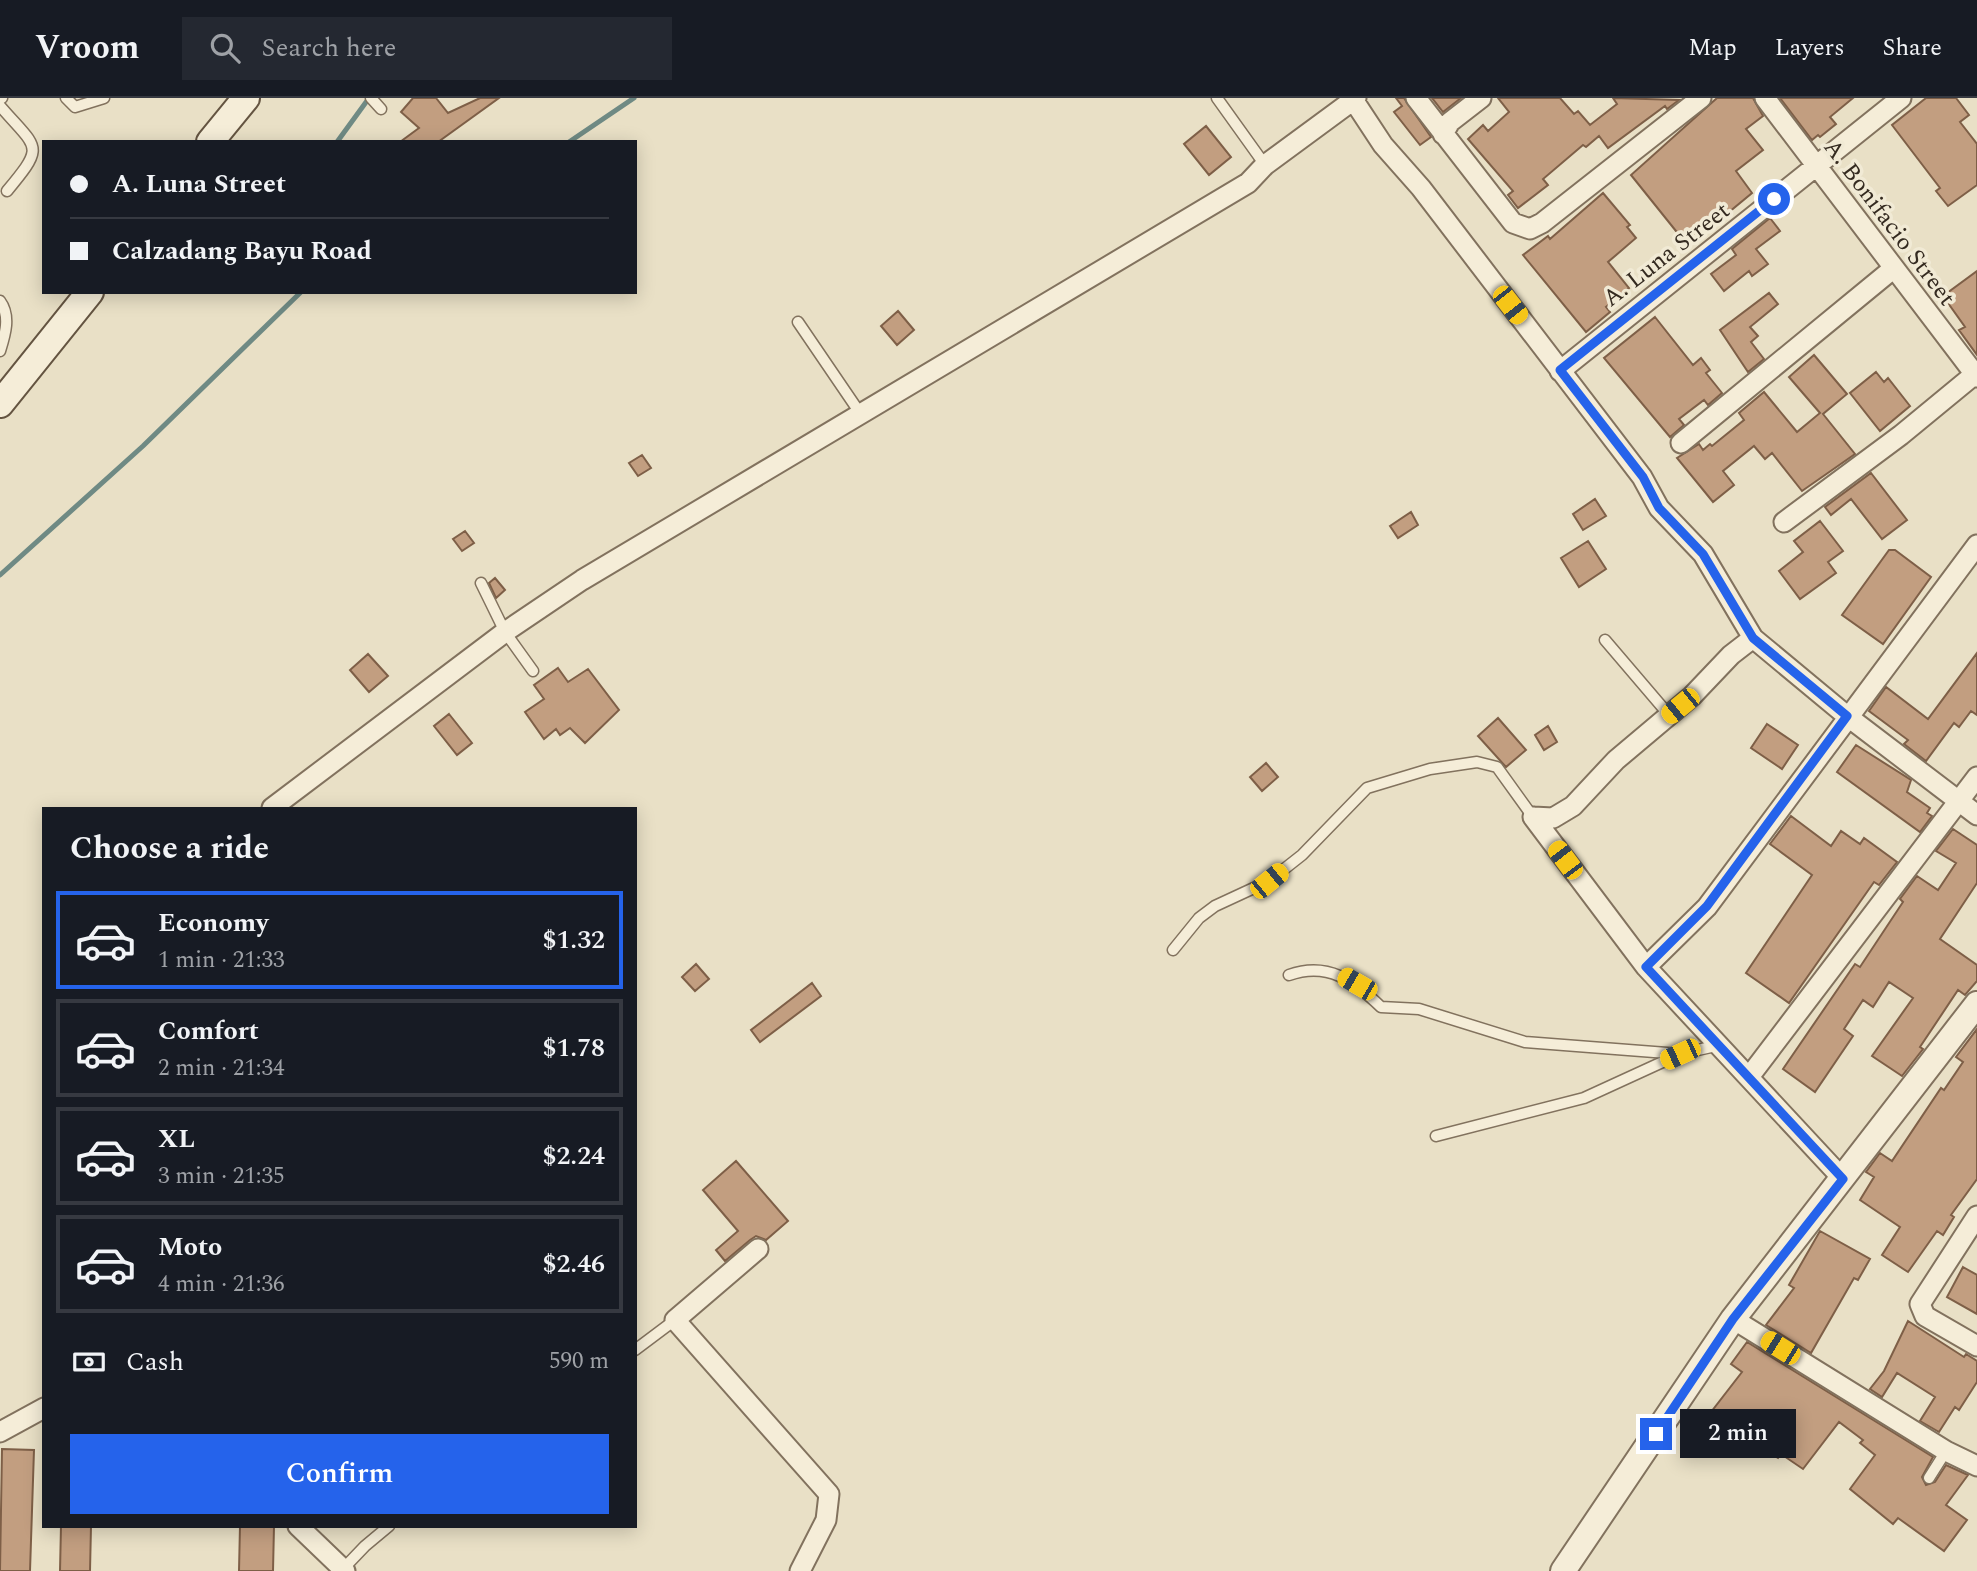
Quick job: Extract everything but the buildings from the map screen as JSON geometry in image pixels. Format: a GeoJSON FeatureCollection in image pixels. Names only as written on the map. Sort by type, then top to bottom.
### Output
{"type":"FeatureCollection","features":[{"type":"Feature","properties":{"kind":"main road"},"geometry":{"type":"LineString","coordinates":[[213,140],[246,98]]}},
{"type":"Feature","properties":{"kind":"main road"},"geometry":{"type":"LineString","coordinates":[[0,404],[88,294]]}},
{"type":"Feature","properties":{"kind":"street"},"geometry":{"type":"LineString","coordinates":[[1416,98],[1513,223],[1530,229],[1542,223],[1702,98]]}},
{"type":"Feature","properties":{"kind":"street"},"geometry":{"type":"LineString","coordinates":[[1443,134],[1450,122],[1481,98]]}},
{"type":"Feature","properties":{"kind":"street","name":"A. Bonifacio Street"},"geometry":{"type":"LineString","coordinates":[[1765,98],[1976,375]]}},
{"type":"Feature","properties":{"kind":"street","name":"A. Luna Street"},"geometry":{"type":"LineString","coordinates":[[1560,370],[1901,98]]}},
{"type":"Feature","properties":{"kind":"street"},"geometry":{"type":"LineString","coordinates":[[273,807],[505,632],[582,580],[1248,183],[1265,165],[1355,100],[1376,135],[1421,188],[1643,477],[1659,508],[1703,554],[1753,638],[1847,716],[1977,815]]}},
{"type":"Feature","properties":{"kind":"street"},"geometry":{"type":"LineString","coordinates":[[1681,443],[1894,268]]}},
{"type":"Feature","properties":{"kind":"street"},"geometry":{"type":"LineString","coordinates":[[1784,522],[1976,375]]}},
{"type":"Feature","properties":{"kind":"street"},"geometry":{"type":"LineString","coordinates":[[1646,967],[1707,906],[1977,545]]}},
{"type":"Feature","properties":{"kind":"street"},"geometry":{"type":"LineString","coordinates":[[1533,817],[1553,818],[1573,806],[1616,760],[1753,638]]}},
{"type":"Feature","properties":{"kind":"street"},"geometry":{"type":"LineString","coordinates":[[1749,1077],[1977,777]]}},
{"type":"Feature","properties":{"kind":"street"},"geometry":{"type":"LineString","coordinates":[[1533,817],[1646,967],[1843,1179]]}},
{"type":"Feature","properties":{"kind":"street"},"geometry":{"type":"LineString","coordinates":[[1563,1571],[1733,1319],[1977,1004]]}},
{"type":"Feature","properties":{"kind":"street"},"geometry":{"type":"LineString","coordinates":[[1977,1216],[1920,1304],[1925,1316],[1977,1346]]}},
{"type":"Feature","properties":{"kind":"street"},"geometry":{"type":"LineString","coordinates":[[758,1249],[675,1320],[829,1494],[826,1520],[800,1571]]}},
{"type":"Feature","properties":{"kind":"street"},"geometry":{"type":"LineString","coordinates":[[1733,1319],[1946,1451],[1977,1466]]}},
{"type":"Feature","properties":{"kind":"street"},"geometry":{"type":"LineString","coordinates":[[0,1432],[42,1409]]}},
{"type":"Feature","properties":{"kind":"street"},"geometry":{"type":"LineString","coordinates":[[301,1528],[344,1570]]}},
{"type":"Feature","properties":{"kind":"lane"},"geometry":{"type":"LineString","coordinates":[[66,98],[75,107],[104,98]]}},
{"type":"Feature","properties":{"kind":"lane"},"geometry":{"type":"LineString","coordinates":[[1217,98],[1265,165]]}},
{"type":"Feature","properties":{"kind":"lane"},"geometry":{"type":"LineString","coordinates":[[0,106],[32,143],[34,151],[32,160],[7,191]]}},
{"type":"Feature","properties":{"kind":"lane"},"geometry":{"type":"LineString","coordinates":[[0,301],[6,308],[6,330],[0,351]]}},
{"type":"Feature","properties":{"kind":"lane"},"geometry":{"type":"LineString","coordinates":[[798,322],[860,413]]}},
{"type":"Feature","properties":{"kind":"lane"},"geometry":{"type":"LineString","coordinates":[[481,583],[505,632],[533,671]]}},
{"type":"Feature","properties":{"kind":"lane"},"geometry":{"type":"LineString","coordinates":[[1605,640],[1669,715]]}},
{"type":"Feature","properties":{"kind":"lane"},"geometry":{"type":"LineString","coordinates":[[1173,950],[1199,918],[1215,906],[1269,881],[1302,855],[1367,788],[1430,769],[1477,762],[1497,767],[1533,817]]}},
{"type":"Feature","properties":{"kind":"lane"},"geometry":{"type":"LineString","coordinates":[[1289,975],[1322,969],[1357,984],[1381,1007],[1419,1009],[1525,1041],[1680,1054]]}},
{"type":"Feature","properties":{"kind":"lane"},"geometry":{"type":"LineString","coordinates":[[1436,1136],[1584,1098],[1680,1054],[1721,1045]]}},
{"type":"Feature","properties":{"kind":"lane"},"geometry":{"type":"LineString","coordinates":[[637,1348],[675,1320]]}},
{"type":"Feature","properties":{"kind":"lane"},"geometry":{"type":"LineString","coordinates":[[1929,1478],[1946,1451]]}},
{"type":"Feature","properties":{"kind":"lane"},"geometry":{"type":"LineString","coordinates":[[344,1570],[387,1528]]}},
{"type":"Feature","properties":{"kind":"waterway"},"geometry":{"type":"LineString","coordinates":[[338,140],[369,98]]}},
{"type":"Feature","properties":{"kind":"waterway"},"geometry":{"type":"LineString","coordinates":[[572,140],[634,98]]}},
{"type":"Feature","properties":{"kind":"waterway"},"geometry":{"type":"LineString","coordinates":[[0,575],[143,446],[299,294]]}},
{"type":"Feature","properties":{"kind":"route"},"geometry":{"type":"LineString","coordinates":[[1656,1434],[1733,1319],[1843,1179],[1646,967],[1707,906],[1847,716],[1753,638],[1703,554],[1659,508],[1643,477],[1560,370],[1774,199]]}}]}
